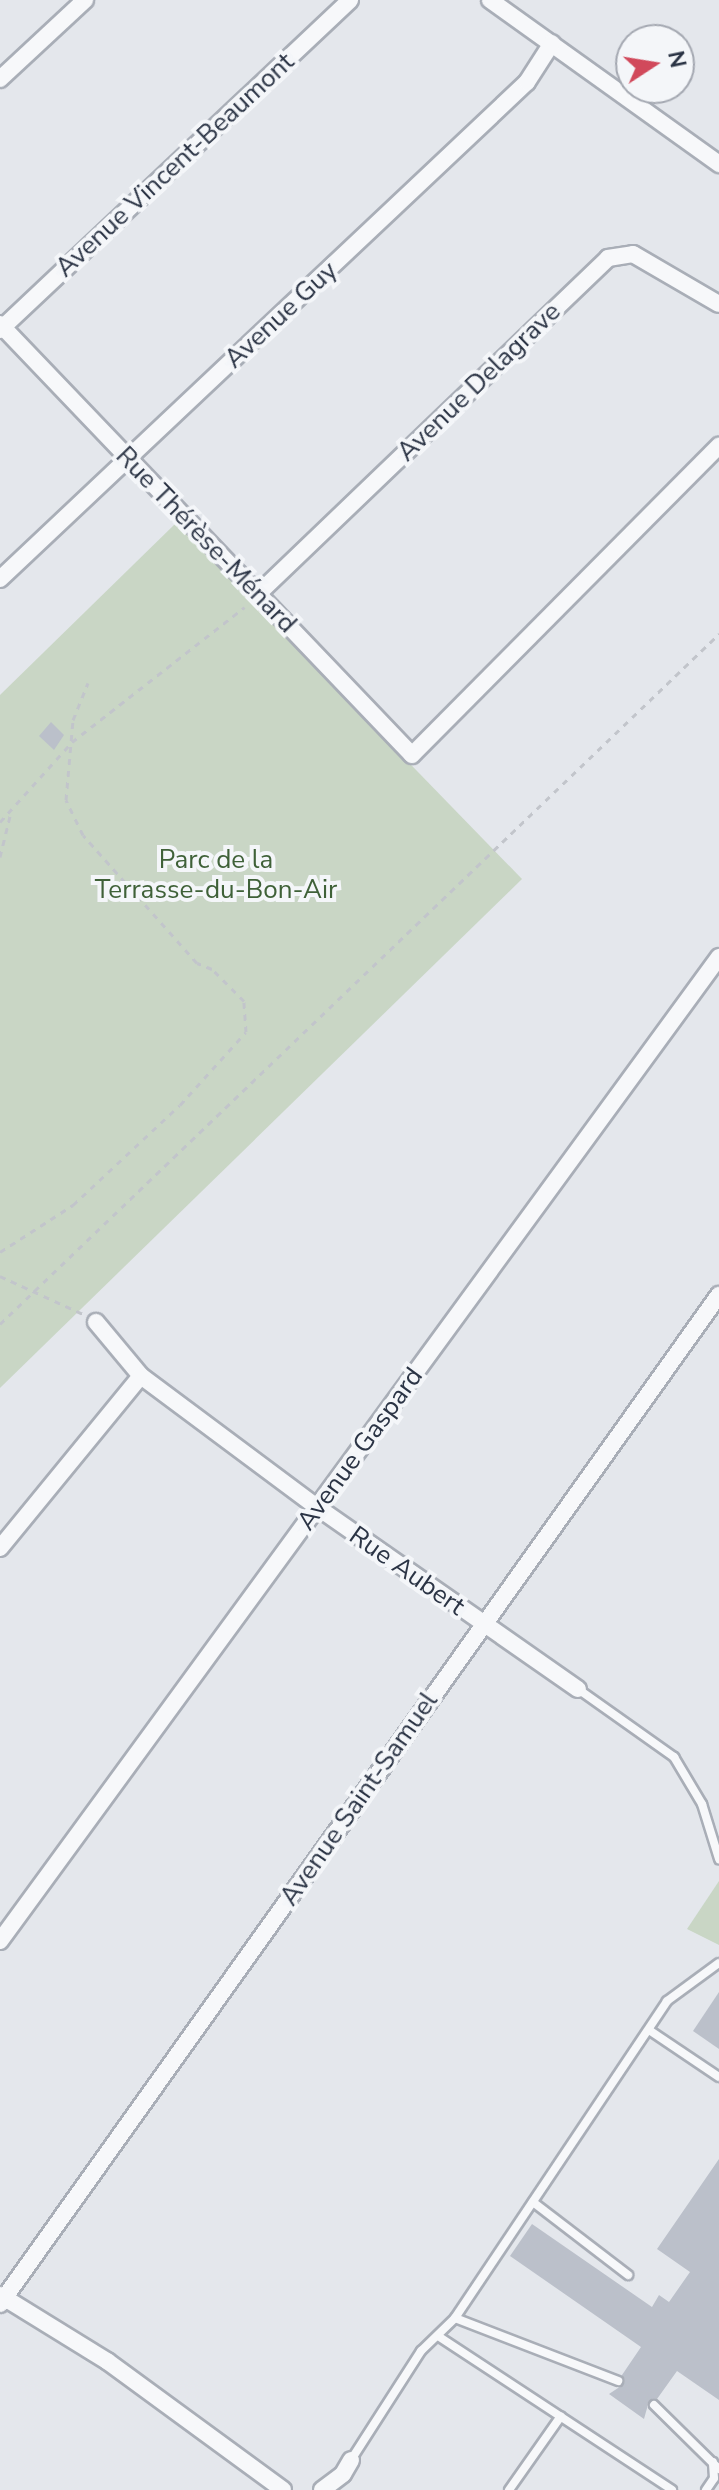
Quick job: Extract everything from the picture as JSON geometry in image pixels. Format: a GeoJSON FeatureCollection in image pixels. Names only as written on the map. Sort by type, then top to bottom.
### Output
{"type":"FeatureCollection","features":[{"type":"Feature","properties":{"kind":"street"},"geometry":{"type":"LineString","coordinates":[[0,79],[85,0]]}},
{"type":"Feature","properties":{"kind":"street","name":"Avenue Vincent-Beaumont"},"geometry":{"type":"LineString","coordinates":[[1,327],[350,0]]}},
{"type":"Feature","properties":{"kind":"street"},"geometry":{"type":"LineString","coordinates":[[490,0],[719,164]]}},
{"type":"Feature","properties":{"kind":"street","name":"Avenue Guy"},"geometry":{"type":"LineString","coordinates":[[0,579],[527,82],[552,43]]}},
{"type":"Feature","properties":{"kind":"street","name":"Avenue Delagrave"},"geometry":{"type":"LineString","coordinates":[[259,593],[608,258],[633,254],[719,304]]}},
{"type":"Feature","properties":{"kind":"street","name":"Rue Thérèse-Ménard"},"geometry":{"type":"LineString","coordinates":[[1,327],[412,755],[719,446]]}},
{"type":"Feature","properties":{"kind":"street","name":"Avenue Gaspard"},"geometry":{"type":"LineString","coordinates":[[0,1941],[719,957]]}},
{"type":"Feature","properties":{"kind":"street","name":"Avenue Saint-Samuel"},"geometry":{"type":"LineString","coordinates":[[2,2299],[719,1295]]}},
{"type":"Feature","properties":{"kind":"street","name":"Rue Aubert"},"geometry":{"type":"LineString","coordinates":[[96,1322],[141,1376],[317,1507],[578,1689]]}},
{"type":"Feature","properties":{"kind":"street"},"geometry":{"type":"LineString","coordinates":[[0,1548],[141,1376]]}},
{"type":"Feature","properties":{"kind":"street"},"geometry":{"type":"LineString","coordinates":[[2,2299],[107,2361],[283,2490]]}},
{"type":"Feature","properties":{"kind":"street"},"geometry":{"type":"LineString","coordinates":[[322,2490],[343,2474],[351,2460]]}},
{"type":"Feature","properties":{"kind":"lane"},"geometry":{"type":"LineString","coordinates":[[578,1689],[674,1757],[702,1804],[719,1859]]}},
{"type":"Feature","properties":{"kind":"lane"},"geometry":{"type":"LineString","coordinates":[[351,2460],[421,2351],[455,2318],[667,2001],[719,1963]]}},
{"type":"Feature","properties":{"kind":"lane"},"geometry":{"type":"LineString","coordinates":[[649,2030],[719,2077]]}},
{"type":"Feature","properties":{"kind":"lane"},"geometry":{"type":"LineString","coordinates":[[533,2202],[628,2275]]}},
{"type":"Feature","properties":{"kind":"lane"},"geometry":{"type":"LineString","coordinates":[[455,2318],[618,2381]]}},
{"type":"Feature","properties":{"kind":"lane"},"geometry":{"type":"LineString","coordinates":[[438,2336],[672,2490]]}},
{"type":"Feature","properties":{"kind":"lane"},"geometry":{"type":"LineString","coordinates":[[654,2405],[716,2465],[714,2478],[706,2490]]}},
{"type":"Feature","properties":{"kind":"lane"},"geometry":{"type":"LineString","coordinates":[[509,2490],[561,2416]]}},
{"type":"Feature","properties":{"kind":"path"},"geometry":{"type":"LineString","coordinates":[[0,822],[72,742],[237,616],[259,593]]}},
{"type":"Feature","properties":{"kind":"path"},"geometry":{"type":"LineString","coordinates":[[0,1324],[719,634]]}},
{"type":"Feature","properties":{"kind":"path"},"geometry":{"type":"LineString","coordinates":[[0,1252],[73,1205],[180,1105],[246,1032],[244,1001],[212,969],[197,963],[83,835],[66,800],[73,720],[88,683]]}},
{"type":"Feature","properties":{"kind":"path"},"geometry":{"type":"LineString","coordinates":[[0,857],[12,808]]}},
{"type":"Feature","properties":{"kind":"path"},"geometry":{"type":"LineString","coordinates":[[0,1276],[36,1290],[96,1322]]}},
{"type":"Feature","properties":{"kind":"green space","name":"Parc de la Terrasse-du-Bon-Air"},"geometry":{"type":"Polygon","coordinates":[[[176,523],[522,879],[0,1388],[0,695],[176,523]]]}},
{"type":"Feature","properties":{"kind":"green space"},"geometry":{"type":"Polygon","coordinates":[[[719,1881],[719,1945],[687,1929],[719,1881]]]}},
{"type":"Feature","properties":{"kind":"building"},"geometry":{"type":"Polygon","coordinates":[[[51,722],[64,735],[54,750],[39,736],[51,722]]]}},
{"type":"Feature","properties":{"kind":"building"},"geometry":{"type":"Polygon","coordinates":[[[719,1992],[719,2049],[693,2031],[719,1992]]]}},
{"type":"Feature","properties":{"kind":"building"},"geometry":{"type":"Polygon","coordinates":[[[719,2159],[719,2400],[677,2371],[657,2399],[649,2401],[644,2419],[609,2394],[624,2384],[622,2375],[641,2347],[510,2256],[532,2224],[652,2307],[659,2295],[669,2302],[690,2272],[657,2249],[719,2159]]]}}]}
